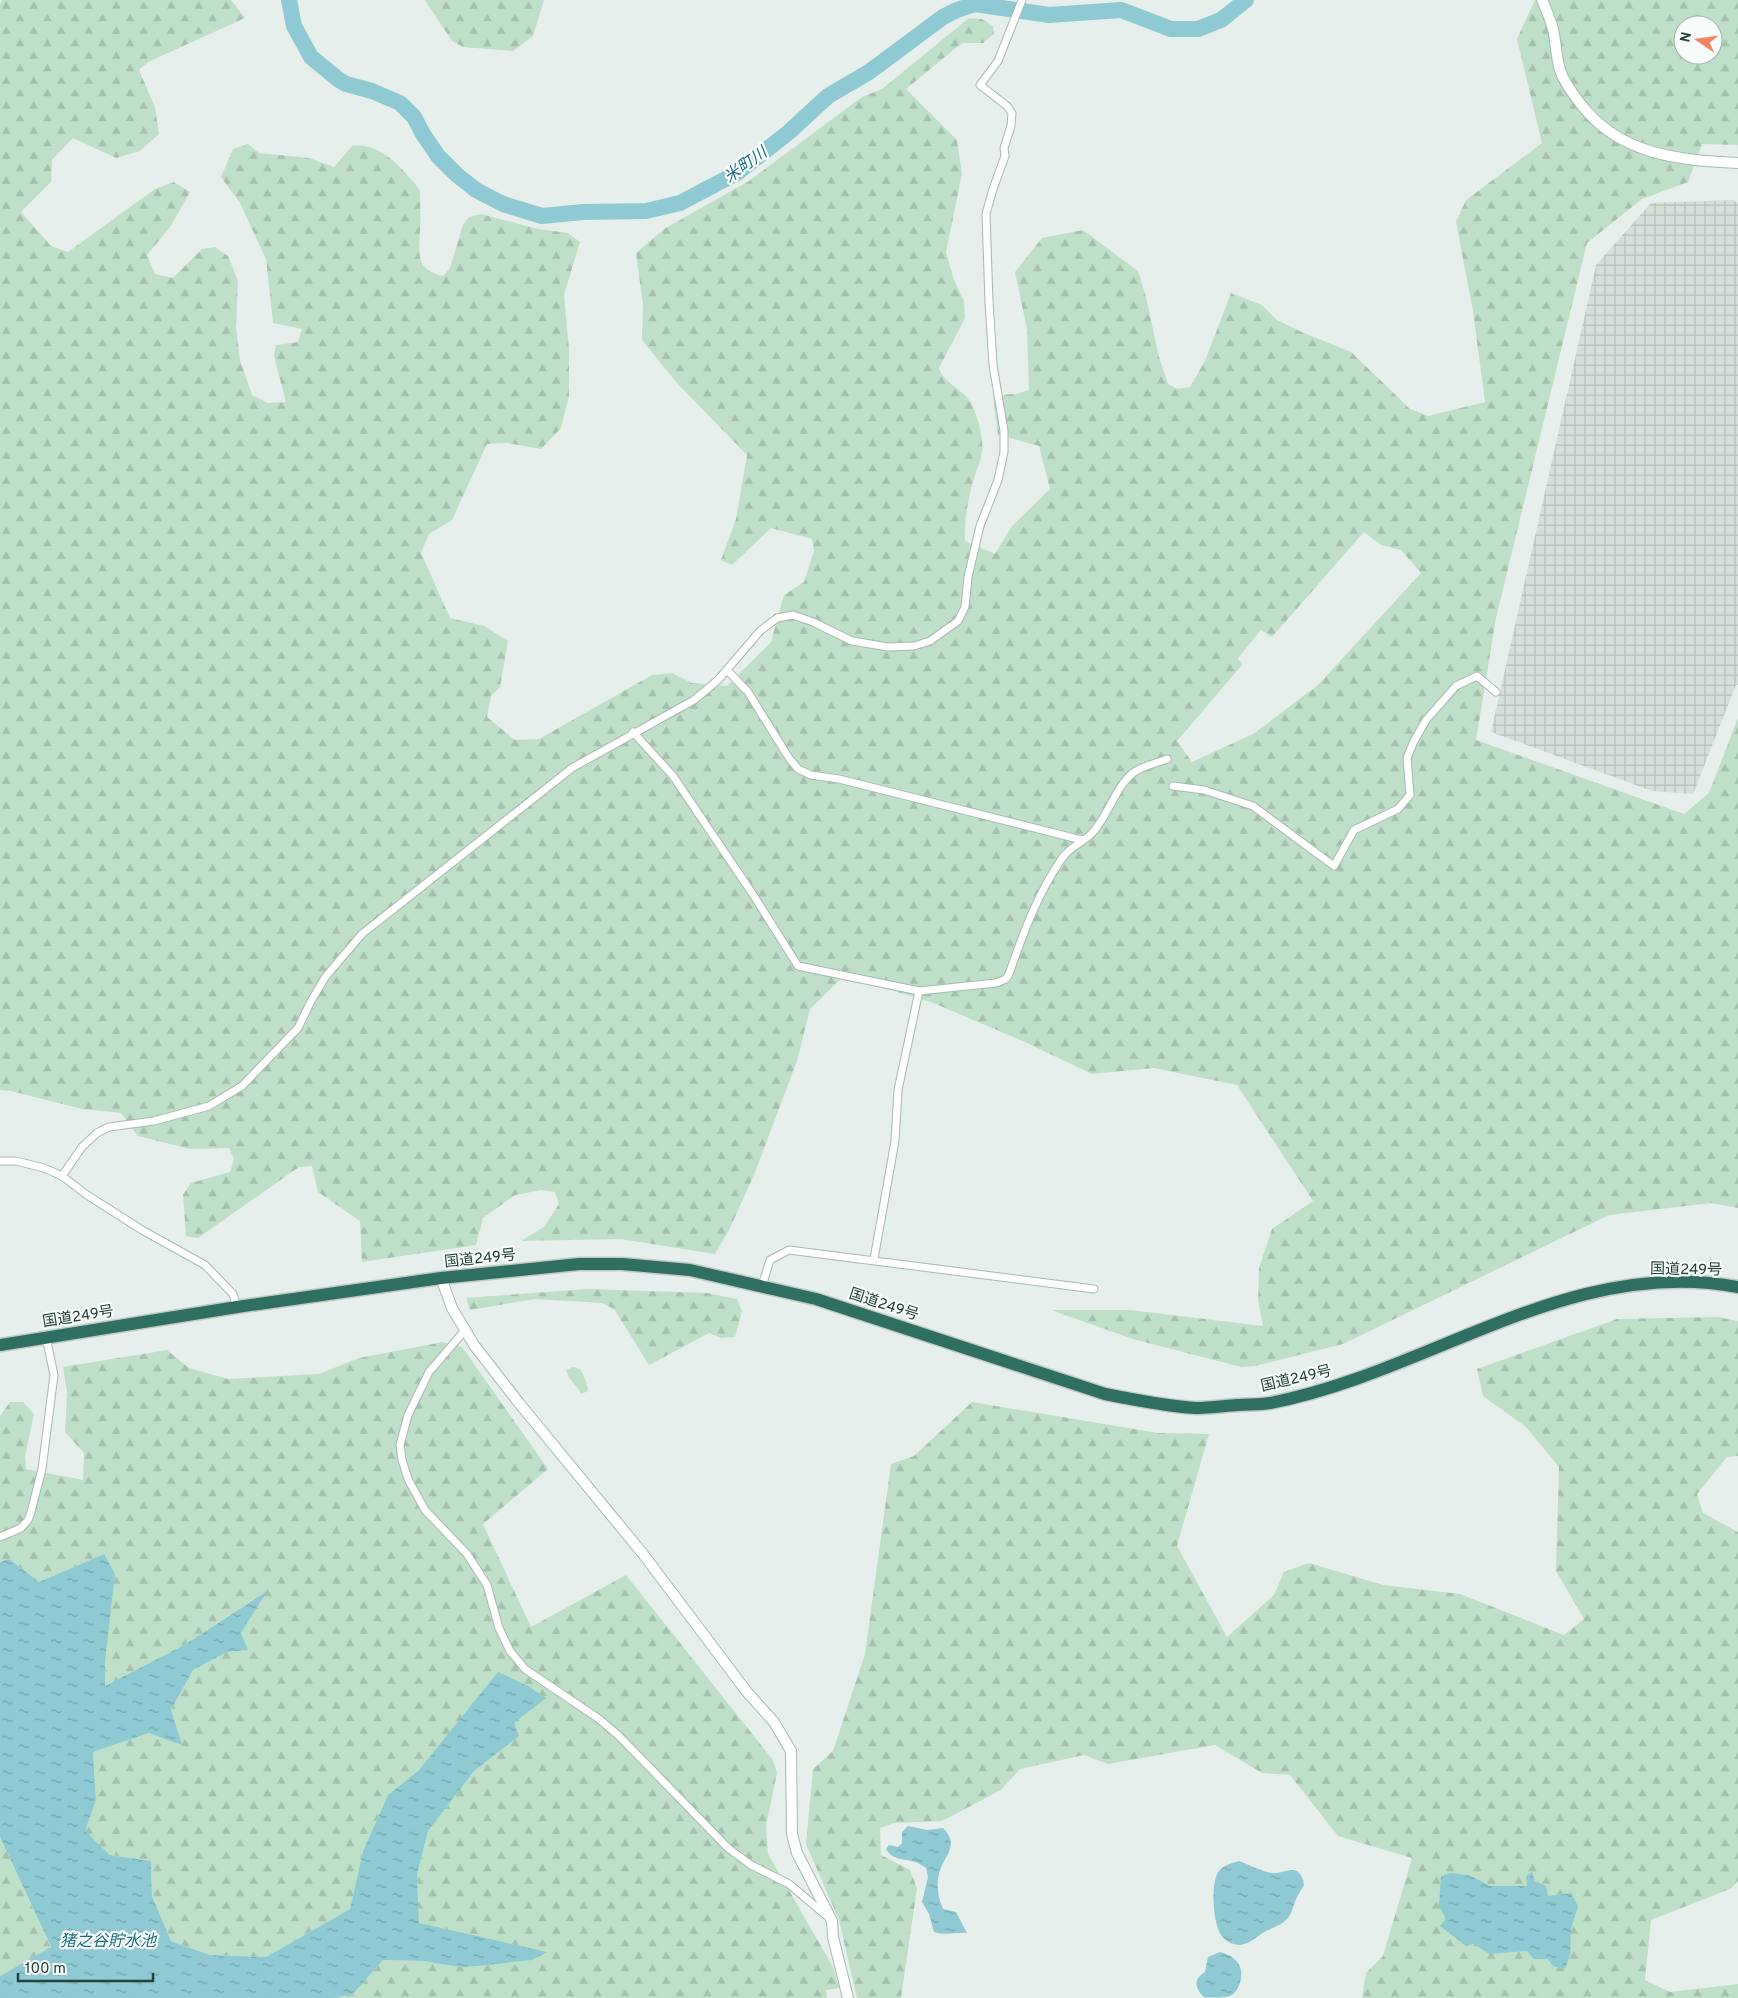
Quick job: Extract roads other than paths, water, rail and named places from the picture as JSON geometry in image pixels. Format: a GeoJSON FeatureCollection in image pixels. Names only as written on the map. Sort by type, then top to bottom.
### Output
{"type":"FeatureCollection","features":[{"type":"Feature","properties":{"kind":"highway","name":"国道249号"},"geometry":{"type":"LineString","coordinates":[[0,1345],[237,1307],[441,1278],[579,1264],[622,1264],[690,1270],[816,1299],[1106,1394],[1153,1403],[1196,1408],[1270,1403],[1341,1384],[1552,1303],[1589,1292],[1632,1285],[1677,1283],[1738,1287]]}},
{"type":"Feature","properties":{"kind":"street"},"geometry":{"type":"LineString","coordinates":[[62,1176],[82,1147],[97,1133],[109,1127],[154,1120],[209,1106],[242,1086],[298,1028],[311,1000],[326,976],[362,934],[572,768],[633,732],[694,700],[727,670],[760,631],[777,618],[793,615],[813,622],[852,641],[888,647],[914,646],[930,641],[958,621],[965,607],[968,578],[980,526],[998,480],[1004,452],[1004,432],[993,365],[986,214],[1005,156],[1004,148],[1011,126],[1012,113],[1007,106],[980,85],[998,61],[1022,0]]}},
{"type":"Feature","properties":{"kind":"street"},"geometry":{"type":"LineString","coordinates":[[1542,0],[1553,29],[1560,71],[1571,91],[1586,111],[1606,129],[1632,146],[1655,154],[1683,159],[1738,163]]}},
{"type":"Feature","properties":{"kind":"street"},"geometry":{"type":"LineString","coordinates":[[727,670],[748,692],[789,758],[798,769],[811,775],[840,779],[1082,840]]}},
{"type":"Feature","properties":{"kind":"street"},"geometry":{"type":"LineString","coordinates":[[1173,786],[1204,790],[1253,806],[1334,866],[1354,830],[1398,809],[1410,795],[1407,758],[1414,741],[1426,720],[1456,686],[1477,676],[1496,692]]}},
{"type":"Feature","properties":{"kind":"street"},"geometry":{"type":"LineString","coordinates":[[633,732],[672,776],[752,893],[798,966],[919,991],[996,983],[1006,979],[1044,888],[1063,857],[1082,840],[1092,834],[1124,783],[1133,773],[1168,758]]}},
{"type":"Feature","properties":{"kind":"street"},"geometry":{"type":"LineString","coordinates":[[874,1259],[894,1142],[898,1090],[919,991]]}},
{"type":"Feature","properties":{"kind":"street"},"geometry":{"type":"LineString","coordinates":[[0,1161],[16,1161],[44,1168],[62,1176],[87,1195],[142,1230],[205,1265],[233,1294],[237,1307]]}},
{"type":"Feature","properties":{"kind":"street"},"geometry":{"type":"LineString","coordinates":[[762,1286],[770,1260],[789,1250],[874,1259],[898,1265],[1094,1289]]}},
{"type":"Feature","properties":{"kind":"street"},"geometry":{"type":"LineString","coordinates":[[441,1278],[452,1308],[474,1345],[518,1403],[620,1524],[747,1692],[774,1722],[791,1751],[792,1834],[796,1853],[832,1921],[833,1937],[848,1998]]}},
{"type":"Feature","properties":{"kind":"street"},"geometry":{"type":"LineString","coordinates":[[466,1329],[430,1372],[408,1415],[400,1445],[402,1460],[408,1479],[424,1510],[467,1554],[487,1585],[500,1628],[510,1651],[525,1669],[599,1719],[619,1736],[728,1848],[751,1865],[789,1884],[832,1921]]}},
{"type":"Feature","properties":{"kind":"street"},"geometry":{"type":"LineString","coordinates":[[0,1537],[21,1528],[28,1520],[32,1512],[42,1469],[54,1375],[46,1337]]}},
{"type":"Feature","properties":{"kind":"water","name":"猪之谷貯水池"},"geometry":{"type":"Polygon","coordinates":[[[104,1554],[115,1574],[105,1661],[105,1686],[186,1644],[267,1591],[241,1633],[248,1650],[227,1652],[193,1670],[171,1710],[182,1745],[149,1733],[93,1752],[96,1800],[85,1831],[110,1855],[151,1861],[152,1896],[171,1941],[210,1955],[266,1957],[350,1909],[363,1851],[388,1795],[419,1770],[498,1672],[528,1686],[546,1698],[514,1723],[519,1736],[474,1771],[428,1831],[417,1875],[419,1923],[547,1952],[532,1960],[460,1967],[422,1961],[383,1960],[353,1994],[335,1998],[0,1998],[0,1976],[51,1947],[0,1837],[0,1562],[9,1559],[39,1582],[104,1554]]]}},
{"type":"Feature","properties":{"kind":"water"},"geometry":{"type":"Polygon","coordinates":[[[908,1826],[927,1830],[943,1828],[948,1834],[951,1846],[939,1874],[939,1896],[943,1909],[956,1912],[967,1933],[943,1934],[934,1932],[929,1914],[922,1902],[928,1877],[926,1868],[916,1862],[892,1856],[886,1849],[889,1845],[898,1847],[902,1843],[902,1832],[908,1826]]]}},
{"type":"Feature","properties":{"kind":"water"},"geometry":{"type":"Polygon","coordinates":[[[1239,1861],[1272,1873],[1287,1870],[1297,1871],[1302,1877],[1304,1885],[1290,1915],[1285,1921],[1250,1942],[1240,1945],[1229,1942],[1221,1935],[1214,1913],[1214,1884],[1216,1876],[1221,1869],[1239,1861]]]}},
{"type":"Feature","properties":{"kind":"water"},"geometry":{"type":"Polygon","coordinates":[[[1532,1872],[1535,1881],[1546,1886],[1548,1896],[1571,1893],[1578,1906],[1571,1929],[1570,1955],[1565,1969],[1553,1966],[1548,1959],[1534,1959],[1527,1951],[1489,1954],[1474,1944],[1466,1946],[1440,1926],[1446,1919],[1439,1906],[1441,1876],[1450,1873],[1469,1875],[1490,1886],[1527,1886],[1526,1876],[1532,1872]]]}},
{"type":"Feature","properties":{"kind":"water"},"geometry":{"type":"Polygon","coordinates":[[[1220,1952],[1227,1954],[1239,1966],[1241,1970],[1240,1984],[1232,1995],[1219,1998],[1204,1997],[1197,1987],[1197,1981],[1205,1972],[1208,1957],[1220,1952]]]}},
{"type":"Feature","properties":{"kind":"waterway","name":"米町川"},"geometry":{"type":"LineString","coordinates":[[289,0],[294,26],[311,57],[346,84],[372,91],[400,103],[414,117],[438,156],[476,190],[503,204],[542,216],[583,212],[646,211],[680,203],[737,173],[789,132],[828,96],[869,72],[943,17],[975,4],[1049,15],[1121,10],[1171,29],[1198,29],[1221,20],[1246,0]]}}]}
